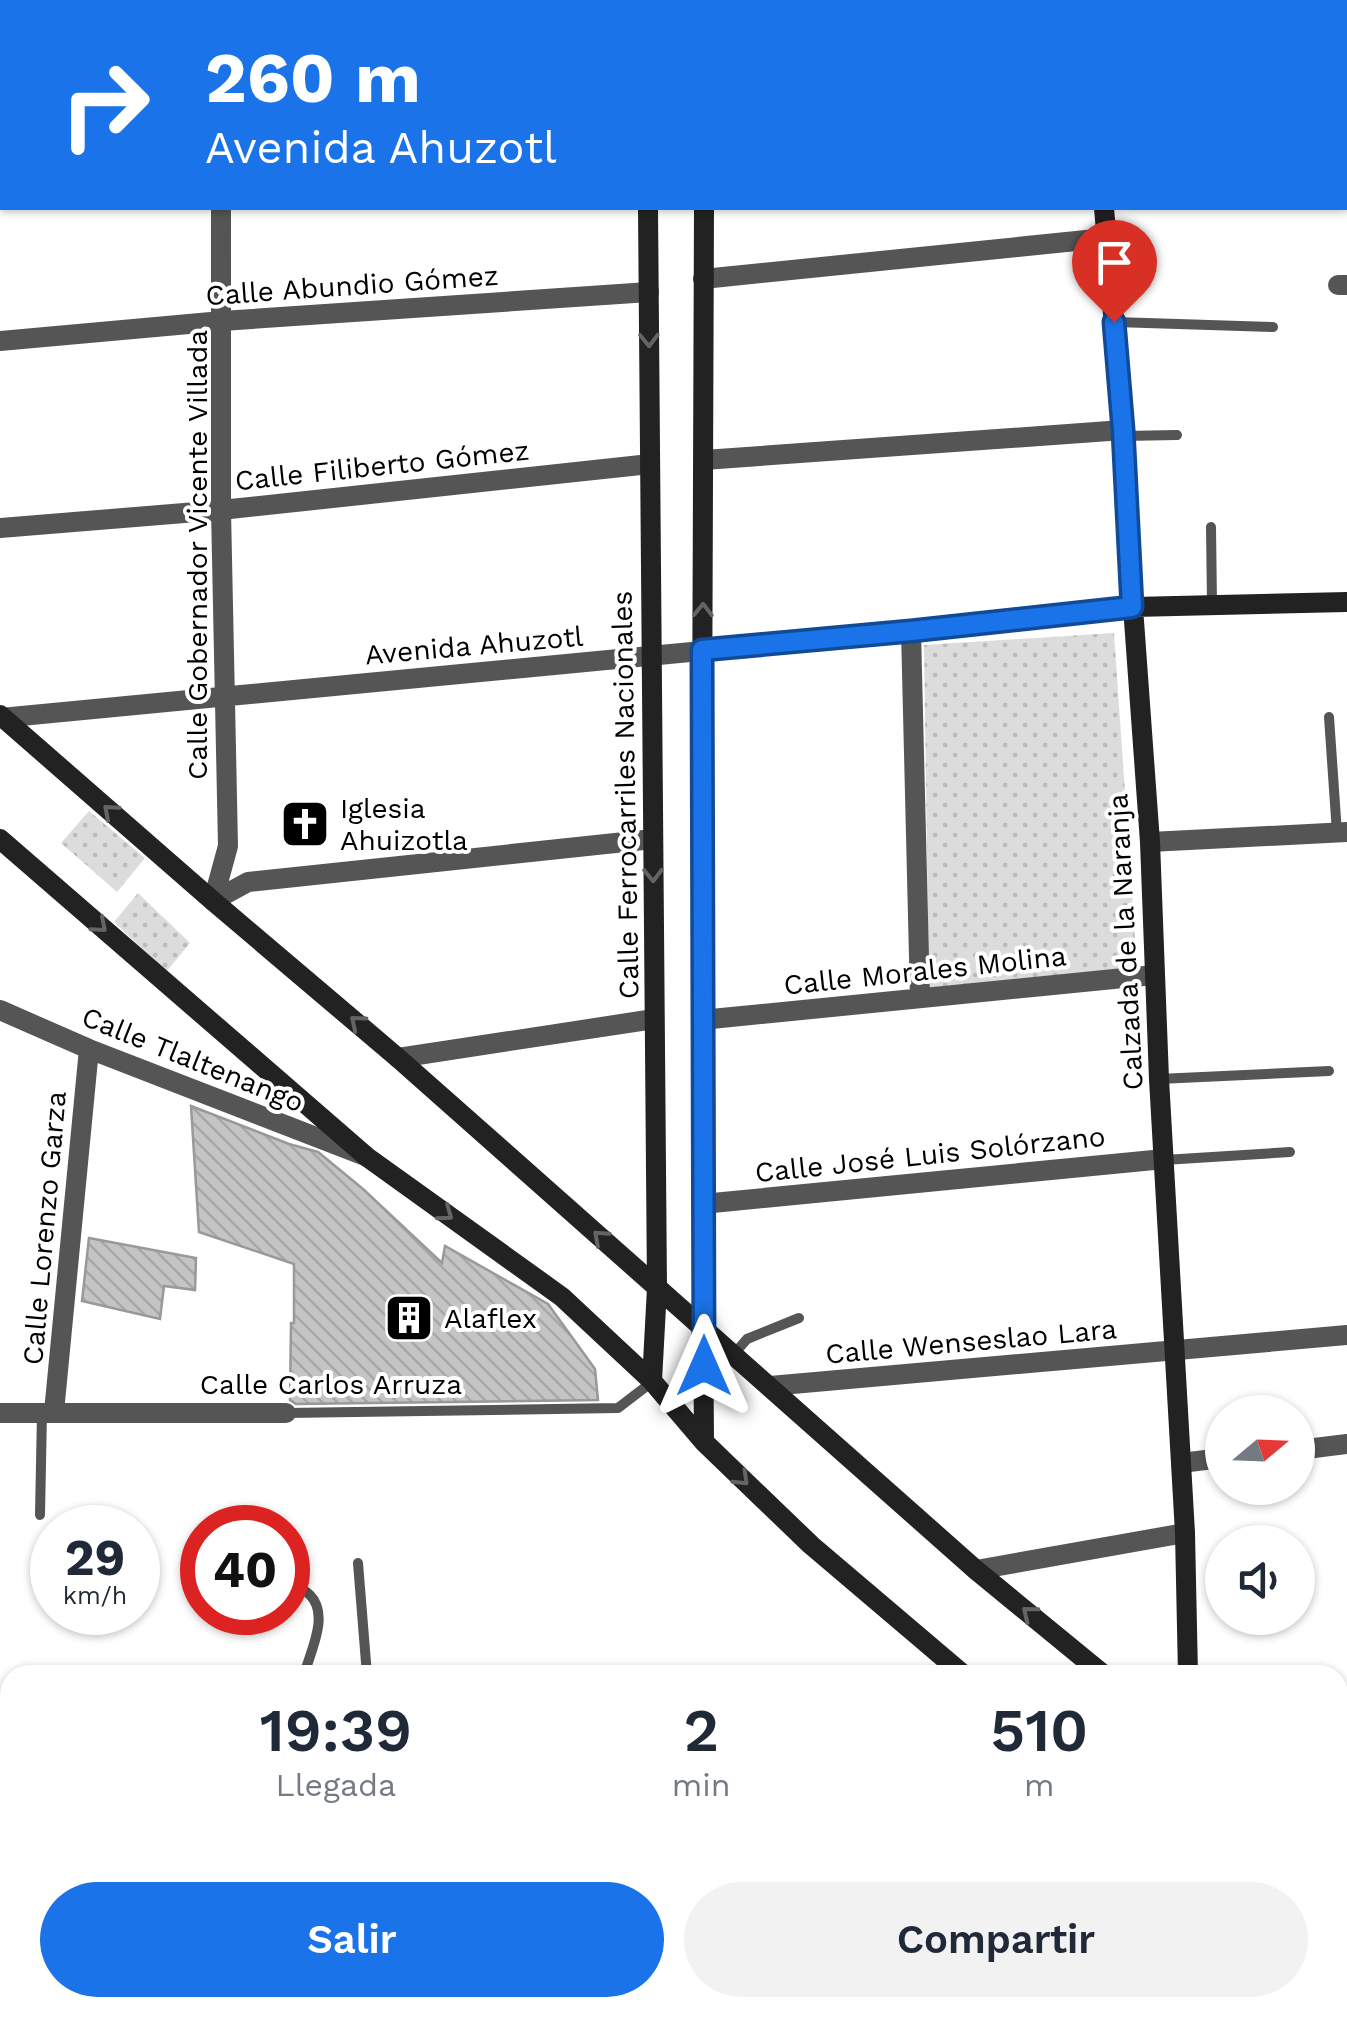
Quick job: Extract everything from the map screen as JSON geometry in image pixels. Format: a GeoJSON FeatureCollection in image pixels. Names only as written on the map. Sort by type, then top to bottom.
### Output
{"type":"FeatureCollection","features":[{"type":"Feature","properties":{"kind":"main road","name":"Calle Ferrocarriles Nacionales"},"geometry":{"type":"LineString","coordinates":[[648,210],[657,1288],[652,1381]]}},
{"type":"Feature","properties":{"kind":"main road"},"geometry":{"type":"LineString","coordinates":[[704,210],[704,1442]]}},
{"type":"Feature","properties":{"kind":"main road","name":"Calzada de la Naranja"},"geometry":{"type":"LineString","coordinates":[[1104,210],[1150,842],[1159,1079],[1185,1533],[1186,1665]]}},
{"type":"Feature","properties":{"kind":"main road"},"geometry":{"type":"LineString","coordinates":[[1132,607],[1347,602]]}},
{"type":"Feature","properties":{"kind":"main road"},"geometry":{"type":"LineString","coordinates":[[1,717],[398,1058],[976,1570],[1092,1665]]}},
{"type":"Feature","properties":{"kind":"main road"},"geometry":{"type":"LineString","coordinates":[[0,839],[366,1157],[562,1298],[652,1381],[704,1442],[811,1545],[952,1665]]}},
{"type":"Feature","properties":{"kind":"street","name":"Calle Gobernador Vicente Villada"},"geometry":{"type":"LineString","coordinates":[[213,901],[228,846],[223,696],[221,210]]}},
{"type":"Feature","properties":{"kind":"street"},"geometry":{"type":"LineString","coordinates":[[703,279],[1106,238]]}},
{"type":"Feature","properties":{"kind":"street","name":"Calle Abundio Gómez"},"geometry":{"type":"LineString","coordinates":[[0,342],[222,321],[649,292]]}},
{"type":"Feature","properties":{"kind":"street"},"geometry":{"type":"LineString","coordinates":[[704,460],[1123,433]]}},
{"type":"Feature","properties":{"kind":"street","name":"Calle Filiberto Gómez"},"geometry":{"type":"LineString","coordinates":[[0,528],[221,510],[650,464]]}},
{"type":"Feature","properties":{"kind":"street","name":"Avenida Ahuzotl"},"geometry":{"type":"LineString","coordinates":[[1,717],[1132,607]]}},
{"type":"Feature","properties":{"kind":"street"},"geometry":{"type":"LineString","coordinates":[[911,631],[920,998]]}},
{"type":"Feature","properties":{"kind":"street"},"geometry":{"type":"LineString","coordinates":[[1150,842],[1342,832]]}},
{"type":"Feature","properties":{"kind":"street"},"geometry":{"type":"LineString","coordinates":[[213,901],[248,882],[653,839]]}},
{"type":"Feature","properties":{"kind":"street","name":"Calle Morales Molina"},"geometry":{"type":"LineString","coordinates":[[701,1020],[1154,975]]}},
{"type":"Feature","properties":{"kind":"street","name":"Calle Tlaltenango"},"geometry":{"type":"LineString","coordinates":[[0,1010],[89,1049],[366,1157]]}},
{"type":"Feature","properties":{"kind":"street"},"geometry":{"type":"LineString","coordinates":[[398,1058],[654,1019]]}},
{"type":"Feature","properties":{"kind":"street","name":"Calle Lorenzo Garza"},"geometry":{"type":"LineString","coordinates":[[48,1412],[89,1049]]}},
{"type":"Feature","properties":{"kind":"street","name":"Calle José Luis Solórzano"},"geometry":{"type":"LineString","coordinates":[[702,1204],[1164,1160]]}},
{"type":"Feature","properties":{"kind":"street","name":"Calle Wenseslao Lara"},"geometry":{"type":"LineString","coordinates":[[770,1386],[1347,1335]]}},
{"type":"Feature","properties":{"kind":"street","name":"Calle Carlos Arruza"},"geometry":{"type":"LineString","coordinates":[[0,1413],[286,1413]]}},
{"type":"Feature","properties":{"kind":"street"},"geometry":{"type":"LineString","coordinates":[[1315,1448],[1347,1444]]}},
{"type":"Feature","properties":{"kind":"street"},"geometry":{"type":"LineString","coordinates":[[1181,1463],[1205,1460]]}},
{"type":"Feature","properties":{"kind":"street"},"geometry":{"type":"LineString","coordinates":[[976,1570],[1185,1533]]}},
{"type":"Feature","properties":{"kind":"lane"},"geometry":{"type":"LineString","coordinates":[[1114,322],[1273,327]]}},
{"type":"Feature","properties":{"kind":"lane"},"geometry":{"type":"LineString","coordinates":[[1123,433],[1177,434]]}},
{"type":"Feature","properties":{"kind":"lane"},"geometry":{"type":"LineString","coordinates":[[1211,527],[1212,604]]}},
{"type":"Feature","properties":{"kind":"lane"},"geometry":{"type":"LineString","coordinates":[[1329,717],[1342,832]]}},
{"type":"Feature","properties":{"kind":"lane"},"geometry":{"type":"LineString","coordinates":[[1159,1079],[1329,1072]]}},
{"type":"Feature","properties":{"kind":"lane"},"geometry":{"type":"LineString","coordinates":[[1164,1160],[1290,1152]]}},
{"type":"Feature","properties":{"kind":"lane"},"geometry":{"type":"LineString","coordinates":[[734,1354],[746,1339],[800,1318]]}},
{"type":"Feature","properties":{"kind":"lane","name":"Calle Carlos Arruza"},"geometry":{"type":"LineString","coordinates":[[286,1413],[618,1408],[652,1381]]}},
{"type":"Feature","properties":{"kind":"lane"},"geometry":{"type":"LineString","coordinates":[[41,1505],[48,1412]]}},
{"type":"Feature","properties":{"kind":"lane"},"geometry":{"type":"LineString","coordinates":[[358,1564],[365,1665]]}},
{"type":"Feature","properties":{"kind":"lane"},"geometry":{"type":"LineString","coordinates":[[307,1665],[320,1619],[310,1596]]}},
{"type":"Feature","properties":{"kind":"shaded area"},"geometry":{"type":"Polygon","coordinates":[[[1114,633],[1137,967],[929,988],[924,645],[1114,633]]]}},
{"type":"Feature","properties":{"kind":"shaded area"},"geometry":{"type":"Polygon","coordinates":[[[89,811],[145,858],[117,892],[61,843],[89,811]]]}},
{"type":"Feature","properties":{"kind":"shaded area"},"geometry":{"type":"Polygon","coordinates":[[[138,893],[190,943],[166,972],[114,922],[138,893]]]}},
{"type":"Feature","properties":{"kind":"building"},"geometry":{"type":"Polygon","coordinates":[[[191,1106],[318,1152],[442,1263],[445,1246],[548,1304],[595,1369],[598,1400],[296,1404],[290,1400],[294,1264],[199,1232],[191,1106]]]}},
{"type":"Feature","properties":{"kind":"building"},"geometry":{"type":"Polygon","coordinates":[[[89,1238],[196,1258],[195,1290],[164,1286],[160,1319],[82,1301],[89,1238]]]}},
{"type":"Feature","properties":{"kind":"place","name":"Iglesia Ahuizotla"},"geometry":{"type":"Point","coordinates":[305,824]}},
{"type":"Feature","properties":{"kind":"place","name":"Alaflex"},"geometry":{"type":"Point","coordinates":[409,1318]}},
{"type":"Feature","properties":{"kind":"route"},"geometry":{"type":"LineString","coordinates":[[704,1366],[702,650],[1132,607],[1114,322]]}}]}
